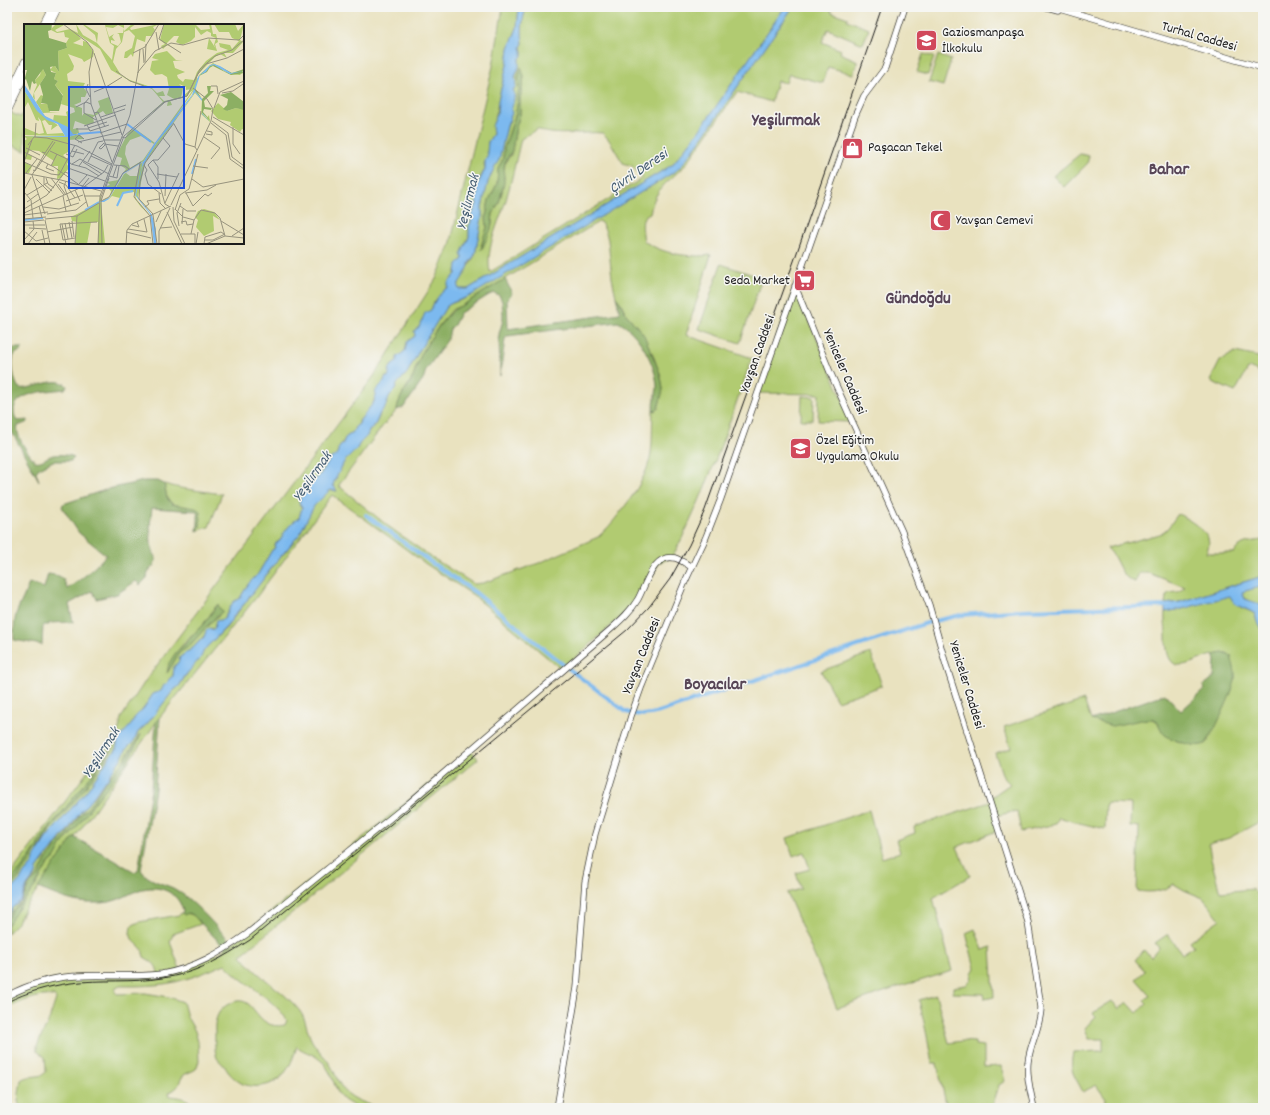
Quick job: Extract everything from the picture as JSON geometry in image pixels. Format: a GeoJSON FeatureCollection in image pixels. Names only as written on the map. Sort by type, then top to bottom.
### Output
{"type":"FeatureCollection","features":[{"type":"Feature","properties":{"kind":"highway"},"geometry":{"type":"LineString","coordinates":[[44,24],[52,7]]}},
{"type":"Feature","properties":{"kind":"highway"},"geometry":{"type":"LineString","coordinates":[[50,24],[58,7]]}},
{"type":"Feature","properties":{"kind":"highway"},"geometry":{"type":"LineString","coordinates":[[7,100],[24,64]]}},
{"type":"Feature","properties":{"kind":"highway"},"geometry":{"type":"LineString","coordinates":[[7,112],[24,76]]}},
{"type":"Feature","properties":{"kind":"street","name":"Yavşan Caddesi"},"geometry":{"type":"LineString","coordinates":[[557,1108],[577,988],[584,888],[591,850],[602,809],[632,714],[720,501],[854,116],[860,102],[885,68],[905,7]]}},
{"type":"Feature","properties":{"kind":"street","name":"Turhal Caddesi"},"geometry":{"type":"LineString","coordinates":[[1047,7],[1082,15]]}},
{"type":"Feature","properties":{"kind":"street","name":"Turhal Caddesi"},"geometry":{"type":"LineString","coordinates":[[1056,7],[1263,68]]}},
{"type":"Feature","properties":{"kind":"street","name":"Yeniceler Caddesi"},"geometry":{"type":"LineString","coordinates":[[795,286],[830,372],[902,532],[933,618],[946,665],[1030,929],[1040,1007],[1040,1018],[1028,1062],[1028,1078],[1034,1108]]}},
{"type":"Feature","properties":{"kind":"street"},"geometry":{"type":"LineString","coordinates":[[7,996],[36,984],[66,977],[137,976],[174,971],[190,967],[220,953],[247,934],[409,803],[611,629],[629,611],[638,599],[653,570],[660,562],[666,559],[675,558],[692,567]]}},
{"type":"Feature","properties":{"kind":"green space"},"geometry":{"type":"Polygon","coordinates":[[[503,7],[519,7],[517,28],[509,48],[493,134],[488,142],[488,155],[484,164],[485,169],[480,178],[476,199],[477,205],[469,226],[469,237],[463,259],[458,263],[455,275],[448,287],[434,302],[431,310],[425,315],[415,336],[407,342],[405,351],[397,357],[397,362],[391,366],[389,376],[385,377],[384,382],[375,393],[372,404],[359,421],[359,424],[355,427],[353,432],[344,439],[336,456],[332,458],[319,476],[309,484],[299,504],[302,508],[299,518],[292,523],[282,538],[276,543],[274,549],[258,574],[249,583],[240,598],[231,606],[224,619],[215,624],[214,630],[211,628],[193,648],[180,657],[179,661],[174,667],[173,676],[169,679],[168,683],[162,691],[153,694],[144,708],[135,717],[131,725],[117,742],[116,750],[88,789],[43,842],[33,863],[7,894],[7,891],[30,862],[34,853],[51,828],[85,788],[112,750],[111,747],[87,781],[46,832],[26,863],[7,887],[7,879],[119,729],[121,718],[146,680],[374,376],[436,279],[450,246],[493,66],[503,7]],[[218,604],[200,628],[177,651],[169,665],[168,672],[179,653],[189,646],[213,620],[218,617],[221,610],[218,604]]]}},
{"type":"Feature","properties":{"kind":"green space"},"geometry":{"type":"Polygon","coordinates":[[[527,7],[785,7],[699,131],[672,165],[468,289],[459,289],[459,283],[475,255],[482,217],[482,207],[488,182],[510,120],[510,110],[515,94],[513,90],[515,87],[515,77],[518,70],[519,59],[522,55],[522,25],[527,7]],[[521,69],[518,78],[519,86],[516,113],[504,148],[503,159],[498,168],[497,184],[489,200],[486,216],[487,228],[481,246],[492,224],[493,214],[499,203],[503,188],[505,162],[511,155],[516,127],[520,115],[520,99],[524,77],[521,69]],[[537,129],[521,139],[506,200],[491,245],[489,254],[490,272],[643,178],[632,166],[623,163],[603,133],[560,134],[544,132],[537,129]]]}},
{"type":"Feature","properties":{"kind":"green space"},"geometry":{"type":"Polygon","coordinates":[[[793,7],[833,7],[831,12],[848,18],[847,20],[869,29],[863,44],[828,29],[822,42],[841,50],[840,53],[858,61],[853,74],[828,67],[823,83],[789,74],[786,83],[777,81],[771,102],[737,92],[687,163],[660,190],[656,196],[650,213],[643,219],[642,229],[644,241],[651,245],[676,254],[694,256],[711,255],[686,335],[752,358],[716,460],[684,534],[672,558],[660,562],[634,605],[562,670],[473,595],[426,564],[332,495],[255,599],[160,717],[25,908],[18,922],[7,933],[7,926],[12,917],[36,885],[48,864],[53,860],[63,842],[69,837],[129,758],[140,736],[123,762],[104,784],[89,807],[81,814],[47,858],[38,876],[30,883],[21,903],[13,910],[7,920],[12,908],[21,901],[27,886],[36,874],[37,869],[94,796],[103,782],[108,779],[127,748],[134,741],[138,732],[147,724],[173,691],[179,686],[193,665],[201,657],[204,650],[226,628],[250,595],[299,535],[314,506],[331,490],[337,491],[333,485],[344,462],[356,450],[369,431],[374,427],[390,395],[407,373],[446,307],[466,298],[676,171],[704,135],[793,7]],[[600,221],[461,306],[453,309],[440,324],[425,347],[415,369],[414,375],[398,404],[397,410],[382,427],[339,485],[388,526],[431,557],[474,584],[483,583],[539,563],[598,537],[604,532],[641,482],[650,459],[652,448],[653,410],[658,409],[663,389],[661,377],[652,352],[640,330],[626,314],[621,303],[616,297],[606,232],[600,221]]]}},
{"type":"Feature","properties":{"kind":"green space"},"geometry":{"type":"Polygon","coordinates":[[[923,54],[934,57],[928,75],[917,72],[923,54]]]}},
{"type":"Feature","properties":{"kind":"green space"},"geometry":{"type":"Polygon","coordinates":[[[938,55],[951,60],[943,86],[929,82],[938,55]]]}},
{"type":"Feature","properties":{"kind":"green space"},"geometry":{"type":"Polygon","coordinates":[[[521,67],[524,77],[520,99],[520,115],[516,127],[512,151],[505,162],[504,183],[499,203],[493,214],[491,229],[481,250],[487,228],[486,216],[489,200],[497,184],[498,168],[503,159],[504,148],[516,113],[519,86],[518,78],[521,67]]]}},
{"type":"Feature","properties":{"kind":"green space"},"geometry":{"type":"Polygon","coordinates":[[[7,111],[20,117],[24,114],[24,151],[7,143],[7,111]]]}},
{"type":"Feature","properties":{"kind":"green space"},"geometry":{"type":"Polygon","coordinates":[[[1080,154],[1089,156],[1087,164],[1064,187],[1053,176],[1080,154]]]}},
{"type":"Feature","properties":{"kind":"green space"},"geometry":{"type":"Polygon","coordinates":[[[721,264],[762,278],[740,343],[699,329],[721,264]]]}},
{"type":"Feature","properties":{"kind":"green space"},"geometry":{"type":"Polygon","coordinates":[[[505,279],[512,293],[507,300],[508,329],[620,313],[616,297],[626,314],[644,335],[659,371],[663,390],[658,409],[656,411],[653,410],[657,388],[654,370],[650,360],[633,333],[618,322],[507,336],[505,339],[500,376],[499,334],[503,320],[503,313],[502,301],[499,295],[494,293],[460,313],[454,325],[450,329],[448,339],[426,370],[423,380],[404,407],[397,410],[399,401],[413,377],[423,351],[446,317],[457,308],[505,279]]]}},
{"type":"Feature","properties":{"kind":"green space"},"geometry":{"type":"Polygon","coordinates":[[[795,286],[852,422],[818,421],[819,394],[757,393],[795,286]]]}},
{"type":"Feature","properties":{"kind":"green space"},"geometry":{"type":"Polygon","coordinates":[[[7,349],[22,349],[15,354],[13,361],[14,376],[19,388],[51,382],[63,383],[67,386],[65,389],[44,391],[28,395],[16,403],[14,409],[17,421],[28,420],[28,422],[18,426],[18,435],[35,461],[44,460],[55,455],[72,456],[74,458],[71,461],[53,461],[38,469],[36,472],[39,481],[7,423],[7,349]]]}},
{"type":"Feature","properties":{"kind":"green space"},"geometry":{"type":"Polygon","coordinates":[[[1235,352],[1263,358],[1262,373],[1249,367],[1235,392],[1210,381],[1220,361],[1235,352]]]}},
{"type":"Feature","properties":{"kind":"green space"},"geometry":{"type":"Polygon","coordinates":[[[802,396],[814,397],[813,420],[801,420],[802,396]]]}},
{"type":"Feature","properties":{"kind":"green space"},"geometry":{"type":"Polygon","coordinates":[[[144,481],[158,481],[164,484],[167,498],[172,504],[199,510],[201,518],[199,529],[197,531],[198,518],[196,511],[152,508],[150,525],[151,544],[156,560],[148,572],[147,578],[140,585],[136,581],[117,594],[97,599],[92,591],[69,604],[73,622],[49,623],[49,625],[43,625],[42,645],[14,640],[14,624],[16,614],[29,583],[44,588],[48,574],[61,577],[67,589],[88,574],[106,555],[79,533],[62,507],[63,504],[108,489],[144,481]]]}},
{"type":"Feature","properties":{"kind":"green space"},"geometry":{"type":"Polygon","coordinates":[[[164,484],[180,488],[222,494],[209,527],[197,531],[200,527],[200,512],[172,504],[167,498],[164,484]]]}},
{"type":"Feature","properties":{"kind":"green space"},"geometry":{"type":"Polygon","coordinates":[[[1178,514],[1195,524],[1206,535],[1209,540],[1209,544],[1206,553],[1234,553],[1239,546],[1243,544],[1263,540],[1263,576],[1180,602],[1165,604],[1168,593],[1178,592],[1185,587],[1148,573],[1139,573],[1135,582],[1129,580],[1122,572],[1111,552],[1107,548],[1160,534],[1167,529],[1178,514]]]}},
{"type":"Feature","properties":{"kind":"green space"},"geometry":{"type":"Polygon","coordinates":[[[1263,586],[1263,611],[1257,605],[1245,598],[1241,592],[1263,586]]]}},
{"type":"Feature","properties":{"kind":"green space"},"geometry":{"type":"Polygon","coordinates":[[[1230,595],[1235,603],[1255,614],[1257,622],[1263,630],[1263,820],[1229,838],[1209,845],[1211,859],[1220,892],[1253,889],[1263,900],[1263,1108],[1105,1108],[1106,1099],[1096,1085],[1083,1092],[1073,1073],[1073,1052],[1103,1051],[1103,1039],[1089,1039],[1085,1028],[1096,1016],[1093,1013],[1112,1001],[1119,1009],[1127,1002],[1137,1013],[1147,1004],[1144,1001],[1150,995],[1136,979],[1145,971],[1135,960],[1144,950],[1151,957],[1159,948],[1155,943],[1168,934],[1182,954],[1194,946],[1190,941],[1220,919],[1203,898],[1174,884],[1165,889],[1156,891],[1137,891],[1139,827],[1130,826],[1131,804],[1106,803],[1105,829],[1059,817],[1056,824],[1021,832],[1017,811],[995,816],[999,830],[957,847],[970,876],[933,898],[952,971],[910,983],[837,1008],[787,893],[801,889],[796,873],[810,869],[804,852],[793,856],[787,838],[869,810],[882,858],[900,852],[896,840],[915,833],[914,827],[990,802],[990,798],[1010,784],[1003,777],[995,753],[1011,748],[1004,727],[1084,700],[1091,720],[1153,719],[1158,722],[1161,729],[1177,741],[1197,745],[1208,741],[1235,681],[1228,654],[1218,654],[1187,664],[1178,665],[1172,662],[1168,653],[1165,612],[1182,609],[1230,595]]]}},
{"type":"Feature","properties":{"kind":"green space"},"geometry":{"type":"Polygon","coordinates":[[[218,604],[219,608],[223,611],[189,646],[179,653],[167,673],[169,663],[177,651],[205,622],[218,604]]]}},
{"type":"Feature","properties":{"kind":"green space"},"geometry":{"type":"Polygon","coordinates":[[[871,653],[882,686],[837,701],[821,671],[871,653]]]}},
{"type":"Feature","properties":{"kind":"green space"},"geometry":{"type":"Polygon","coordinates":[[[1223,653],[1231,656],[1235,671],[1235,680],[1222,713],[1205,744],[1191,745],[1168,737],[1163,733],[1155,719],[1146,719],[1112,726],[1091,720],[1165,694],[1181,711],[1205,689],[1203,686],[1214,677],[1215,660],[1213,655],[1223,653]]]}},
{"type":"Feature","properties":{"kind":"green space"},"geometry":{"type":"Polygon","coordinates":[[[160,717],[155,789],[141,870],[147,877],[173,888],[196,906],[233,944],[226,949],[193,915],[188,913],[184,915],[182,913],[183,911],[177,898],[160,889],[146,888],[111,902],[88,903],[66,899],[38,888],[74,837],[135,872],[138,871],[151,789],[156,722],[160,717]]]}},
{"type":"Feature","properties":{"kind":"green space"},"geometry":{"type":"Polygon","coordinates":[[[141,734],[125,764],[76,828],[63,842],[55,858],[48,864],[36,885],[7,926],[7,920],[13,910],[21,903],[30,883],[38,876],[47,858],[81,814],[89,807],[104,784],[123,762],[141,734]]]}},
{"type":"Feature","properties":{"kind":"green space"},"geometry":{"type":"Polygon","coordinates":[[[114,746],[85,788],[51,828],[34,853],[30,862],[7,891],[11,880],[23,867],[46,832],[107,752],[114,746]]]}},
{"type":"Feature","properties":{"kind":"green space"},"geometry":{"type":"Polygon","coordinates":[[[471,750],[478,759],[241,955],[254,970],[299,1010],[304,1018],[312,1041],[331,1066],[344,1090],[348,1094],[367,1104],[382,1108],[357,1108],[344,1100],[338,1093],[330,1073],[324,1063],[297,1046],[287,1069],[282,1076],[274,1082],[264,1086],[248,1086],[232,1077],[217,1058],[215,1052],[215,1024],[220,1011],[227,1005],[239,1001],[246,1002],[267,1023],[275,1026],[285,1025],[287,1020],[274,1005],[225,964],[175,982],[141,986],[120,986],[116,988],[115,992],[117,994],[145,993],[169,997],[183,1002],[187,1017],[195,1031],[198,1042],[199,1061],[196,1069],[184,1075],[177,1087],[168,1094],[170,1096],[188,1100],[192,1108],[20,1107],[18,1101],[21,1080],[27,1077],[41,1075],[46,1072],[45,1057],[37,1051],[37,1046],[49,1020],[56,999],[54,996],[42,996],[7,1008],[7,996],[54,980],[158,974],[155,966],[144,957],[142,949],[132,939],[130,933],[131,926],[139,922],[179,915],[182,913],[192,914],[201,924],[173,934],[170,942],[180,969],[220,953],[471,750]]]}},
{"type":"Feature","properties":{"kind":"green space"},"geometry":{"type":"Polygon","coordinates":[[[975,929],[983,950],[991,947],[994,997],[985,999],[984,994],[953,993],[953,987],[966,985],[971,981],[972,973],[975,968],[966,933],[975,929]]]}},
{"type":"Feature","properties":{"kind":"green space"},"geometry":{"type":"Polygon","coordinates":[[[936,995],[949,1043],[962,1041],[975,1042],[975,1045],[984,1046],[984,1067],[1001,1066],[1005,1081],[999,1085],[992,1108],[947,1108],[937,1064],[932,1064],[919,1000],[936,995]]]}},
{"type":"Feature","properties":{"kind":"water"},"geometry":{"type":"Polygon","coordinates":[[[519,7],[527,7],[522,25],[522,55],[519,59],[519,67],[515,77],[516,86],[513,90],[514,97],[511,110],[512,113],[507,126],[499,160],[488,182],[482,207],[482,217],[475,255],[469,263],[465,274],[459,283],[459,289],[468,289],[672,165],[699,131],[785,7],[793,7],[704,135],[676,171],[472,295],[446,307],[407,373],[390,395],[376,423],[356,450],[344,462],[333,485],[337,491],[331,490],[314,506],[299,535],[276,562],[228,625],[204,650],[201,657],[185,676],[179,686],[173,691],[147,724],[138,732],[134,741],[127,748],[108,779],[103,783],[65,834],[44,859],[37,869],[36,874],[27,886],[21,901],[12,908],[7,917],[7,894],[33,863],[35,856],[47,837],[88,789],[116,750],[118,739],[131,725],[135,717],[144,708],[153,694],[161,691],[164,685],[167,684],[169,679],[173,676],[174,667],[179,661],[180,657],[193,648],[204,637],[209,628],[214,630],[216,621],[224,619],[233,602],[240,598],[249,583],[258,574],[274,549],[276,543],[280,541],[290,525],[299,518],[302,508],[299,502],[301,496],[306,492],[308,485],[319,476],[331,458],[336,456],[338,449],[345,438],[353,432],[355,427],[359,424],[360,420],[374,402],[376,390],[384,382],[385,378],[389,376],[390,369],[397,362],[397,357],[405,351],[407,342],[415,336],[414,331],[419,327],[425,313],[431,310],[438,297],[448,287],[448,283],[456,274],[457,264],[463,259],[461,254],[469,237],[469,226],[477,204],[476,199],[478,194],[476,188],[485,169],[485,161],[488,155],[488,142],[493,134],[492,126],[497,114],[498,101],[507,65],[509,48],[517,28],[519,7]]]}},
{"type":"Feature","properties":{"kind":"water"},"geometry":{"type":"Polygon","coordinates":[[[1263,576],[1263,586],[1242,592],[1245,599],[1260,604],[1263,611],[1263,630],[1257,622],[1255,614],[1235,603],[1230,596],[1165,612],[1165,604],[1180,602],[1263,576]]]}},
{"type":"Feature","properties":{"kind":"waterway"},"geometry":{"type":"LineString","coordinates":[[366,515],[476,593],[556,659],[626,712],[639,715],[659,712],[930,622],[961,615],[1023,610],[1170,606]]}},
{"type":"Feature","properties":{"kind":"railway"},"geometry":{"type":"LineString","coordinates":[[7,1002],[30,992],[63,984],[94,981],[128,981],[174,976],[197,969],[240,947],[627,630],[649,607],[670,579],[689,545],[705,510],[794,261],[882,7]]}},
{"type":"Feature","properties":{"kind":"place","name":"Gaziosmanpaşa İlkokulu"},"geometry":{"type":"Point","coordinates":[927,41]}},
{"type":"Feature","properties":{"kind":"place","name":"Paşacan Tekel"},"geometry":{"type":"Point","coordinates":[852,148]}},
{"type":"Feature","properties":{"kind":"place","name":"Yavşan Cemevi"},"geometry":{"type":"Point","coordinates":[941,221]}},
{"type":"Feature","properties":{"kind":"place","name":"Seda Market"},"geometry":{"type":"Point","coordinates":[805,281]}},
{"type":"Feature","properties":{"kind":"place","name":"Özel Eğitim Uygulama Okulu"},"geometry":{"type":"Point","coordinates":[801,449]}},
{"type":"Feature","properties":{"kind":"district","name":"Yeşilırmak"},"geometry":{"type":"Point","coordinates":[786,121]}},
{"type":"Feature","properties":{"kind":"district","name":"Bahar"},"geometry":{"type":"Point","coordinates":[1169,170]}},
{"type":"Feature","properties":{"kind":"district","name":"Gündoğdu"},"geometry":{"type":"Point","coordinates":[918,299]}},
{"type":"Feature","properties":{"kind":"district","name":"Boyacılar"},"geometry":{"type":"Point","coordinates":[715,685]}},
{"type":"Feature","properties":{"kind":"water label","name":"Çivril Deresi"},"geometry":{"type":"Point","coordinates":[639,172]}}]}
